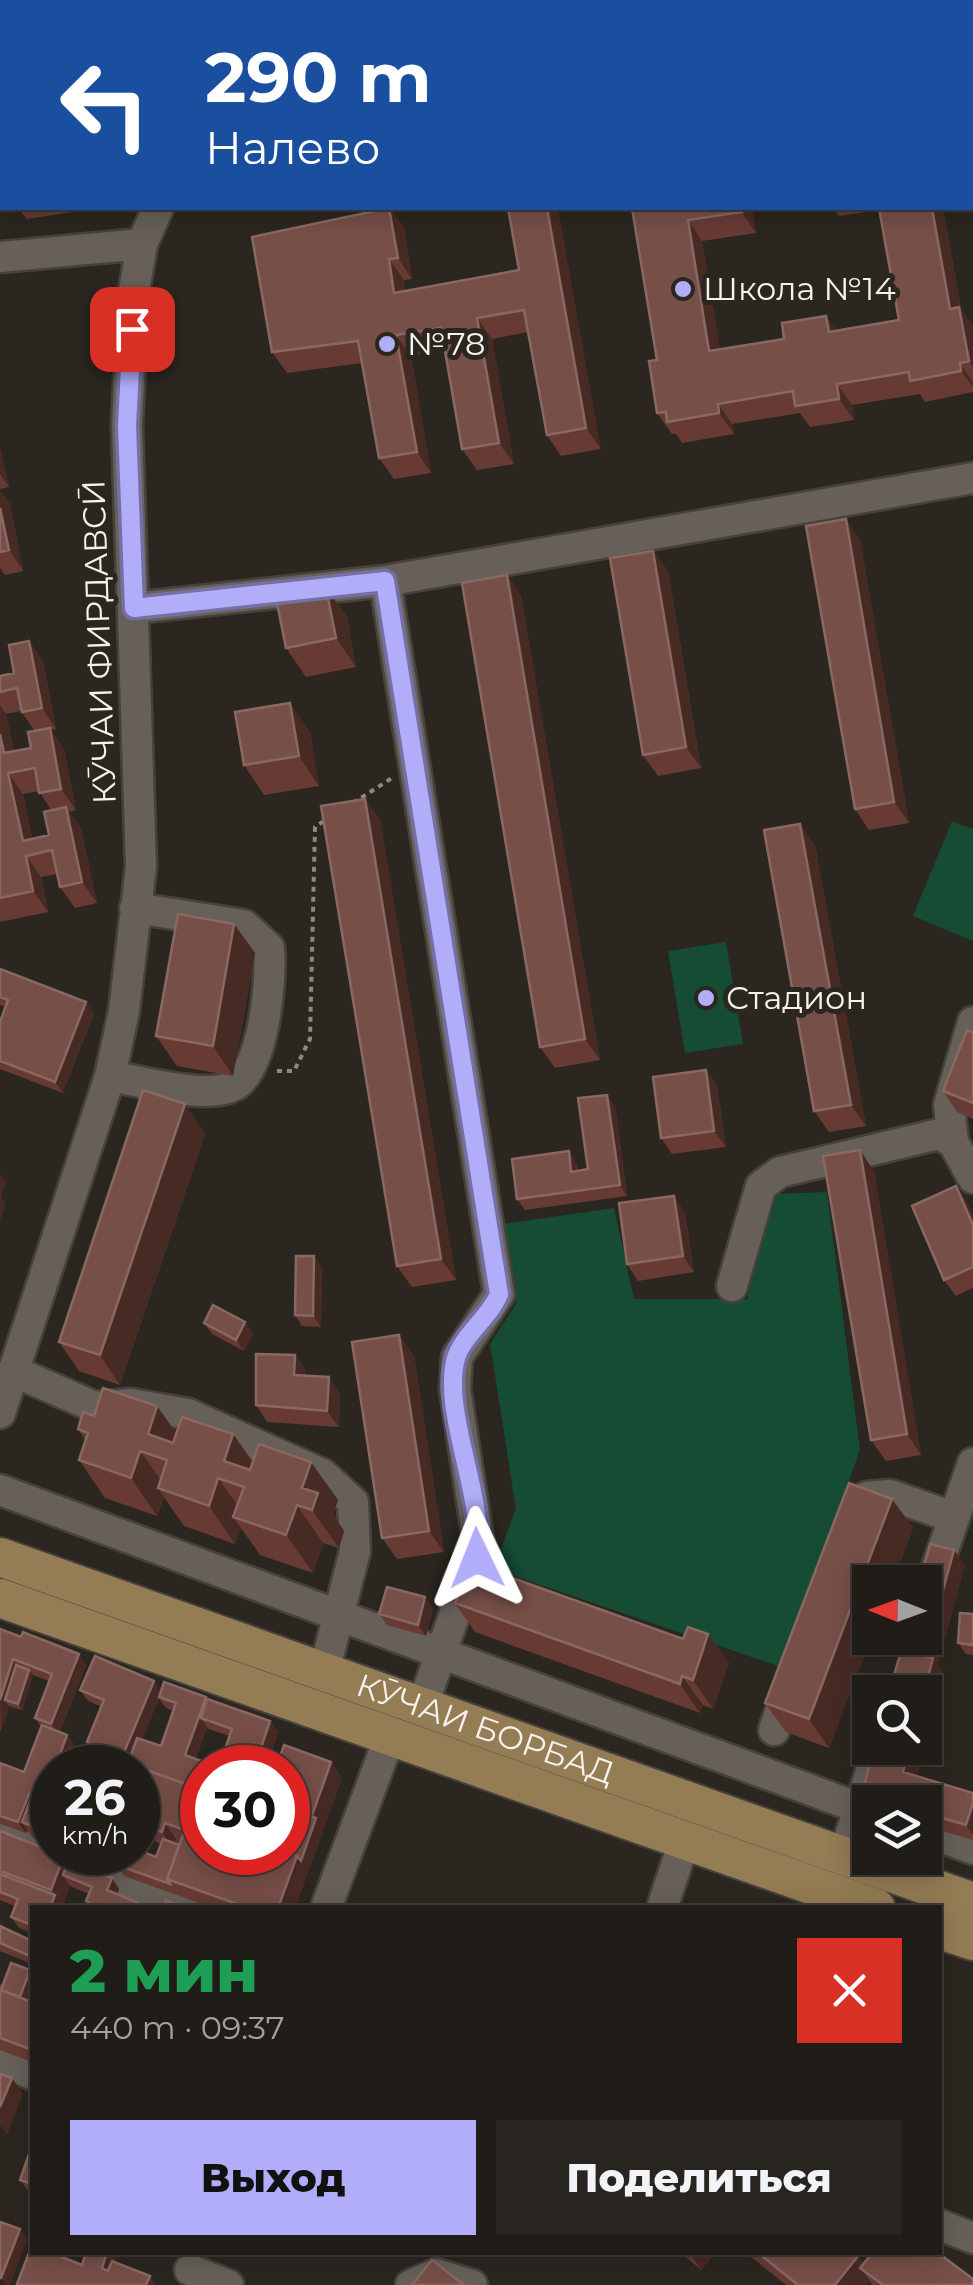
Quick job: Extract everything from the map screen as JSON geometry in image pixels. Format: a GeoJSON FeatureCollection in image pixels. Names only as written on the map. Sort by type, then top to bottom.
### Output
{"type":"FeatureCollection","features":[{"type":"Feature","properties":{"kind":"main road","name":"КӮЧАИ БОРБАД"},"geometry":{"type":"LineString","coordinates":[[0,1557],[973,1902]]}},
{"type":"Feature","properties":{"kind":"main road","name":"КӮЧАИ БОРБАД"},"geometry":{"type":"LineString","coordinates":[[0,1598],[868,1905]]}},
{"type":"Feature","properties":{"kind":"main road"},"geometry":{"type":"LineString","coordinates":[[942,1931],[973,1941]]}},
{"type":"Feature","properties":{"kind":"street","name":"КӮЧАИ ФИРДАВСӢ"},"geometry":{"type":"LineString","coordinates":[[0,1413],[110,1076],[141,867],[127,426],[133,296],[142,244],[157,210]]}},
{"type":"Feature","properties":{"kind":"street"},"geometry":{"type":"LineString","coordinates":[[0,257],[142,244]]}},
{"type":"Feature","properties":{"kind":"street"},"geometry":{"type":"LineString","coordinates":[[134,608],[385,581],[973,478]]}},
{"type":"Feature","properties":{"kind":"street"},"geometry":{"type":"LineString","coordinates":[[385,581],[499,1294],[456,1357],[455,1389],[479,1545],[422,1707]]}},
{"type":"Feature","properties":{"kind":"street"},"geometry":{"type":"LineString","coordinates":[[110,1076],[208,1092],[234,1086],[247,1072],[272,981],[269,948],[244,925],[135,908]]}},
{"type":"Feature","properties":{"kind":"street"},"geometry":{"type":"LineString","coordinates":[[973,1022],[949,1105],[953,1142],[973,1178]]}},
{"type":"Feature","properties":{"kind":"street"},"geometry":{"type":"LineString","coordinates":[[732,1286],[761,1186],[780,1172],[939,1134],[953,1142]]}},
{"type":"Feature","properties":{"kind":"street"},"geometry":{"type":"LineString","coordinates":[[13,1371],[95,1406],[131,1404],[188,1414],[322,1474],[353,1502],[355,1551],[324,1672]]}},
{"type":"Feature","properties":{"kind":"street"},"geometry":{"type":"LineString","coordinates":[[937,1565],[973,1463]]}},
{"type":"Feature","properties":{"kind":"street"},"geometry":{"type":"LineString","coordinates":[[0,1490],[852,1805]]}},
{"type":"Feature","properties":{"kind":"street"},"geometry":{"type":"LineString","coordinates":[[838,1552],[867,1497],[890,1495],[952,1517]]}},
{"type":"Feature","properties":{"kind":"street"},"geometry":{"type":"LineString","coordinates":[[774,1730],[800,1658]]}},
{"type":"Feature","properties":{"kind":"street"},"geometry":{"type":"LineString","coordinates":[[327,1905],[390,1736]]}},
{"type":"Feature","properties":{"kind":"street"},"geometry":{"type":"LineString","coordinates":[[0,1837],[178,1905]]}},
{"type":"Feature","properties":{"kind":"street"},"geometry":{"type":"LineString","coordinates":[[942,1837],[973,1848]]}},
{"type":"Feature","properties":{"kind":"street"},"geometry":{"type":"LineString","coordinates":[[663,1905],[685,1839]]}},
{"type":"Feature","properties":{"kind":"street"},"geometry":{"type":"LineString","coordinates":[[844,1857],[852,1839]]}},
{"type":"Feature","properties":{"kind":"street"},"geometry":{"type":"LineString","coordinates":[[0,2062],[30,2073]]}},
{"type":"Feature","properties":{"kind":"street"},"geometry":{"type":"LineString","coordinates":[[942,2226],[973,2238]]}},
{"type":"Feature","properties":{"kind":"street"},"geometry":{"type":"LineString","coordinates":[[190,2269],[228,2285]]}},
{"type":"Feature","properties":{"kind":"street"},"geometry":{"type":"LineString","coordinates":[[411,2285],[436,2274],[472,2285]]}},
{"type":"Feature","properties":{"kind":"path"},"geometry":{"type":"LineString","coordinates":[[347,806],[412,766]]}},
{"type":"Feature","properties":{"kind":"path"},"geometry":{"type":"LineString","coordinates":[[247,1072],[294,1070],[310,1038],[314,827],[331,817]]}},
{"type":"Feature","properties":{"kind":"green space","name":"Стадион"},"geometry":{"type":"Polygon","coordinates":[[[952,821],[973,829],[973,941],[913,916],[952,821]]]}},
{"type":"Feature","properties":{"kind":"green space","name":"Стадион"},"geometry":{"type":"Polygon","coordinates":[[[726,942],[743,1044],[685,1053],[668,951],[726,942]]]}},
{"type":"Feature","properties":{"kind":"green space"},"geometry":{"type":"Polygon","coordinates":[[[827,1192],[860,1450],[781,1667],[493,1569],[516,1509],[490,1344],[516,1304],[503,1224],[614,1208],[634,1299],[747,1299],[772,1194],[827,1192]]]}},
{"type":"Feature","properties":{"kind":"building","name":"№78"},"geometry":{"type":"Polygon","coordinates":[[[389,210],[398,258],[389,259],[394,293],[519,270],[508,210],[547,210],[586,428],[547,435],[524,310],[477,318],[499,443],[462,449],[441,328],[396,335],[417,452],[379,458],[358,341],[272,352],[252,237],[389,210]]]}},
{"type":"Feature","properties":{"kind":"building","name":"Школа №14"},"geometry":{"type":"Polygon","coordinates":[[[632,210],[742,210],[688,220],[709,351],[784,339],[782,323],[826,316],[829,332],[899,320],[879,210],[932,210],[950,309],[959,307],[969,361],[960,363],[961,371],[910,381],[909,372],[837,384],[839,399],[795,406],[793,391],[718,404],[719,413],[667,422],[666,412],[657,413],[649,361],[657,360],[632,210]]]}},
{"type":"Feature","properties":{"kind":"building"},"geometry":{"type":"Polygon","coordinates":[[[0,508],[9,550],[0,552],[0,508]]]}},
{"type":"Feature","properties":{"kind":"building"},"geometry":{"type":"Polygon","coordinates":[[[846,519],[894,802],[855,809],[806,526],[846,519]]]}},
{"type":"Feature","properties":{"kind":"building"},"geometry":{"type":"Polygon","coordinates":[[[653,551],[686,747],[643,755],[610,558],[653,551]]]}},
{"type":"Feature","properties":{"kind":"building"},"geometry":{"type":"Polygon","coordinates":[[[507,575],[585,1039],[540,1047],[462,583],[507,575]]]}},
{"type":"Feature","properties":{"kind":"building"},"geometry":{"type":"Polygon","coordinates":[[[326,588],[336,638],[286,648],[276,598],[326,588]]]}},
{"type":"Feature","properties":{"kind":"building"},"geometry":{"type":"Polygon","coordinates":[[[29,641],[42,708],[22,712],[17,688],[0,692],[0,676],[14,673],[9,645],[29,641]]]}},
{"type":"Feature","properties":{"kind":"building"},"geometry":{"type":"Polygon","coordinates":[[[290,703],[299,756],[244,765],[235,712],[290,703]]]}},
{"type":"Feature","properties":{"kind":"building"},"geometry":{"type":"Polygon","coordinates":[[[50,728],[61,789],[39,793],[35,768],[8,773],[23,841],[49,835],[44,812],[66,807],[82,882],[60,887],[52,850],[26,856],[33,891],[0,898],[0,734],[4,753],[31,748],[28,732],[50,728]]]}},
{"type":"Feature","properties":{"kind":"building"},"geometry":{"type":"Polygon","coordinates":[[[365,799],[441,1259],[397,1266],[321,806],[365,799]]]}},
{"type":"Feature","properties":{"kind":"building"},"geometry":{"type":"Polygon","coordinates":[[[800,824],[851,1105],[814,1111],[764,830],[800,824]]]}},
{"type":"Feature","properties":{"kind":"building"},"geometry":{"type":"Polygon","coordinates":[[[178,914],[234,924],[213,1046],[156,1036],[178,914]]]}},
{"type":"Feature","properties":{"kind":"building"},"geometry":{"type":"Polygon","coordinates":[[[0,969],[86,1002],[55,1082],[0,1061],[0,1022],[8,1000],[0,997],[0,969]]]}},
{"type":"Feature","properties":{"kind":"building"},"geometry":{"type":"Polygon","coordinates":[[[967,1030],[973,1033],[973,1103],[943,1091],[967,1030]]]}},
{"type":"Feature","properties":{"kind":"building"},"geometry":{"type":"Polygon","coordinates":[[[706,1070],[714,1131],[661,1138],[653,1077],[706,1070]]]}},
{"type":"Feature","properties":{"kind":"building"},"geometry":{"type":"Polygon","coordinates":[[[143,1090],[185,1104],[100,1355],[59,1342],[143,1090]]]}},
{"type":"Feature","properties":{"kind":"building"},"geometry":{"type":"Polygon","coordinates":[[[607,1095],[620,1185],[517,1199],[512,1159],[569,1151],[571,1172],[588,1169],[578,1098],[607,1095]]]}},
{"type":"Feature","properties":{"kind":"building"},"geometry":{"type":"Polygon","coordinates":[[[860,1150],[907,1434],[871,1440],[823,1156],[860,1150]]]}},
{"type":"Feature","properties":{"kind":"building"},"geometry":{"type":"Polygon","coordinates":[[[956,1186],[973,1225],[973,1267],[944,1280],[912,1206],[956,1186]]]}},
{"type":"Feature","properties":{"kind":"building"},"geometry":{"type":"Polygon","coordinates":[[[674,1196],[683,1256],[627,1264],[619,1203],[674,1196]]]}},
{"type":"Feature","properties":{"kind":"building"},"geometry":{"type":"Polygon","coordinates":[[[296,1256],[314,1256],[313,1316],[295,1315],[296,1256]]]}},
{"type":"Feature","properties":{"kind":"building"},"geometry":{"type":"Polygon","coordinates":[[[213,1305],[245,1322],[236,1340],[204,1323],[213,1305]]]}},
{"type":"Feature","properties":{"kind":"building"},"geometry":{"type":"Polygon","coordinates":[[[399,1335],[429,1531],[382,1538],[352,1342],[399,1335]]]}},
{"type":"Feature","properties":{"kind":"building"},"geometry":{"type":"Polygon","coordinates":[[[256,1354],[295,1355],[294,1375],[329,1377],[327,1411],[256,1405],[256,1354]]]}},
{"type":"Feature","properties":{"kind":"building"},"geometry":{"type":"Polygon","coordinates":[[[103,1388],[157,1406],[148,1434],[173,1443],[182,1417],[233,1434],[224,1461],[250,1470],[259,1444],[311,1462],[302,1488],[318,1493],[312,1510],[297,1505],[286,1535],[233,1517],[244,1487],[218,1478],[209,1506],[158,1488],[167,1460],[140,1451],[131,1478],[79,1460],[88,1433],[78,1429],[83,1412],[94,1416],[103,1388]]]}},
{"type":"Feature","properties":{"kind":"building"},"geometry":{"type":"Polygon","coordinates":[[[849,1483],[892,1499],[867,1565],[852,1565],[852,1605],[809,1719],[765,1703],[849,1483]]]}},
{"type":"Feature","properties":{"kind":"building"},"geometry":{"type":"Polygon","coordinates":[[[930,1544],[954,1550],[942,1594],[942,1565],[924,1565],[930,1544]]]}},
{"type":"Feature","properties":{"kind":"building"},"geometry":{"type":"Polygon","coordinates":[[[461,1549],[482,1556],[479,1566],[683,1639],[688,1627],[708,1634],[693,1680],[682,1676],[680,1684],[455,1603],[458,1595],[446,1591],[461,1549]]]}},
{"type":"Feature","properties":{"kind":"building"},"geometry":{"type":"Polygon","coordinates":[[[387,1587],[425,1597],[418,1625],[379,1614],[387,1587]]]}},
{"type":"Feature","properties":{"kind":"building"},"geometry":{"type":"Polygon","coordinates":[[[960,1613],[973,1614],[973,1645],[958,1643],[960,1613]]]}},
{"type":"Feature","properties":{"kind":"building"},"geometry":{"type":"Polygon","coordinates":[[[0,1629],[21,1637],[23,1632],[79,1654],[51,1724],[35,1718],[52,1674],[13,1659],[0,1700],[0,1629]]]}},
{"type":"Feature","properties":{"kind":"building"},"geometry":{"type":"Polygon","coordinates":[[[900,1655],[933,1658],[928,1675],[894,1675],[900,1655]]]}},
{"type":"Feature","properties":{"kind":"building"},"geometry":{"type":"Polygon","coordinates":[[[95,1656],[154,1681],[127,1745],[87,1742],[104,1700],[80,1690],[95,1656]]]}},
{"type":"Feature","properties":{"kind":"building"},"geometry":{"type":"Polygon","coordinates":[[[16,1665],[29,1670],[18,1704],[5,1700],[16,1665]]]}},
{"type":"Feature","properties":{"kind":"building"},"geometry":{"type":"Polygon","coordinates":[[[164,1682],[206,1697],[189,1745],[180,1745],[180,1782],[160,1775],[160,1746],[176,1703],[159,1697],[164,1682]]]}},
{"type":"Feature","properties":{"kind":"building"},"geometry":{"type":"Polygon","coordinates":[[[207,1699],[270,1721],[262,1745],[226,1745],[232,1729],[201,1718],[207,1699]]]}},
{"type":"Feature","properties":{"kind":"building"},"geometry":{"type":"Polygon","coordinates":[[[42,1725],[67,1735],[63,1745],[34,1745],[42,1725]]]}},
{"type":"Feature","properties":{"kind":"building"},"geometry":{"type":"Polygon","coordinates":[[[137,1738],[158,1745],[134,1745],[137,1738]]]}},
{"type":"Feature","properties":{"kind":"building"},"geometry":{"type":"Polygon","coordinates":[[[310,1754],[331,1762],[313,1813],[310,1812],[310,1754]]]}},
{"type":"Feature","properties":{"kind":"building"},"geometry":{"type":"Polygon","coordinates":[[[30,1756],[30,1794],[18,1822],[0,1816],[0,1763],[24,1772],[30,1756]]]}},
{"type":"Feature","properties":{"kind":"building"},"geometry":{"type":"Polygon","coordinates":[[[870,1765],[905,1765],[903,1772],[973,1793],[973,1803],[966,1825],[942,1818],[942,1785],[864,1785],[870,1765]]]}},
{"type":"Feature","properties":{"kind":"building"},"geometry":{"type":"Polygon","coordinates":[[[160,1775],[180,1782],[180,1828],[165,1823],[162,1832],[160,1775]]]}},
{"type":"Feature","properties":{"kind":"building"},"geometry":{"type":"Polygon","coordinates":[[[30,1801],[30,1825],[22,1822],[30,1801]]]}},
{"type":"Feature","properties":{"kind":"building"},"geometry":{"type":"Polygon","coordinates":[[[0,1831],[30,1843],[30,1875],[57,1875],[51,1890],[0,1871],[0,1831]]]}},
{"type":"Feature","properties":{"kind":"building"},"geometry":{"type":"Polygon","coordinates":[[[163,1839],[179,1845],[167,1879],[170,1884],[145,1875],[160,1875],[163,1839]]]}},
{"type":"Feature","properties":{"kind":"building"},"geometry":{"type":"Polygon","coordinates":[[[180,1844],[180,1875],[290,1875],[279,1905],[240,1905],[167,1879],[180,1844]]]}},
{"type":"Feature","properties":{"kind":"building"},"geometry":{"type":"Polygon","coordinates":[[[0,1874],[55,1895],[51,1905],[30,1905],[30,1924],[11,1917],[18,1899],[0,1892],[0,1874]]]}},
{"type":"Feature","properties":{"kind":"building"},"geometry":{"type":"Polygon","coordinates":[[[63,1875],[104,1875],[112,1878],[107,1890],[138,1903],[94,1905],[86,1901],[92,1887],[63,1875]]]}},
{"type":"Feature","properties":{"kind":"building"},"geometry":{"type":"Polygon","coordinates":[[[0,1926],[30,1940],[30,1956],[0,1943],[0,1926]]]}},
{"type":"Feature","properties":{"kind":"building"},"geometry":{"type":"Polygon","coordinates":[[[11,1963],[30,1970],[20,1997],[1,1990],[11,1963]]]}},
{"type":"Feature","properties":{"kind":"building"},"geometry":{"type":"Polygon","coordinates":[[[0,1990],[30,2001],[30,2049],[0,2038],[0,1990]]]}},
{"type":"Feature","properties":{"kind":"building"},"geometry":{"type":"Polygon","coordinates":[[[0,2074],[12,2078],[0,2107],[0,2074]]]}},
{"type":"Feature","properties":{"kind":"building"},"geometry":{"type":"Polygon","coordinates":[[[29,2154],[30,2183],[20,2180],[29,2154]]]}},
{"type":"Feature","properties":{"kind":"building"},"geometry":{"type":"Polygon","coordinates":[[[0,2222],[20,2229],[1,2278],[0,2278],[0,2222]]]}},
{"type":"Feature","properties":{"kind":"building"},"geometry":{"type":"Polygon","coordinates":[[[30,2250],[30,2255],[63,2255],[82,2265],[85,2255],[106,2255],[102,2268],[108,2271],[112,2261],[150,2276],[146,2285],[17,2284],[30,2250]]]}},
{"type":"Feature","properties":{"kind":"building"},"geometry":{"type":"Polygon","coordinates":[[[761,2255],[858,2256],[835,2285],[798,2285],[761,2255]]]}},
{"type":"Feature","properties":{"kind":"building"},"geometry":{"type":"Polygon","coordinates":[[[871,2255],[941,2255],[973,2279],[973,2285],[883,2285],[860,2268],[871,2255]]]}},
{"type":"Feature","properties":{"kind":"building"},"geometry":{"type":"Polygon","coordinates":[[[432,2260],[464,2285],[412,2285],[432,2260]]]}},
{"type":"Feature","properties":{"kind":"place","name":"Школа №14"},"geometry":{"type":"Point","coordinates":[683,289]}},
{"type":"Feature","properties":{"kind":"place","name":"№78"},"geometry":{"type":"Point","coordinates":[387,344]}},
{"type":"Feature","properties":{"kind":"place","name":"Стадион"},"geometry":{"type":"Point","coordinates":[706,998]}},
{"type":"Feature","properties":{"kind":"route"},"geometry":{"type":"LineString","coordinates":[[132,329],[127,426],[134,608],[385,581],[499,1294],[456,1357],[455,1389],[478,1523],[477,1558]]}}]}
